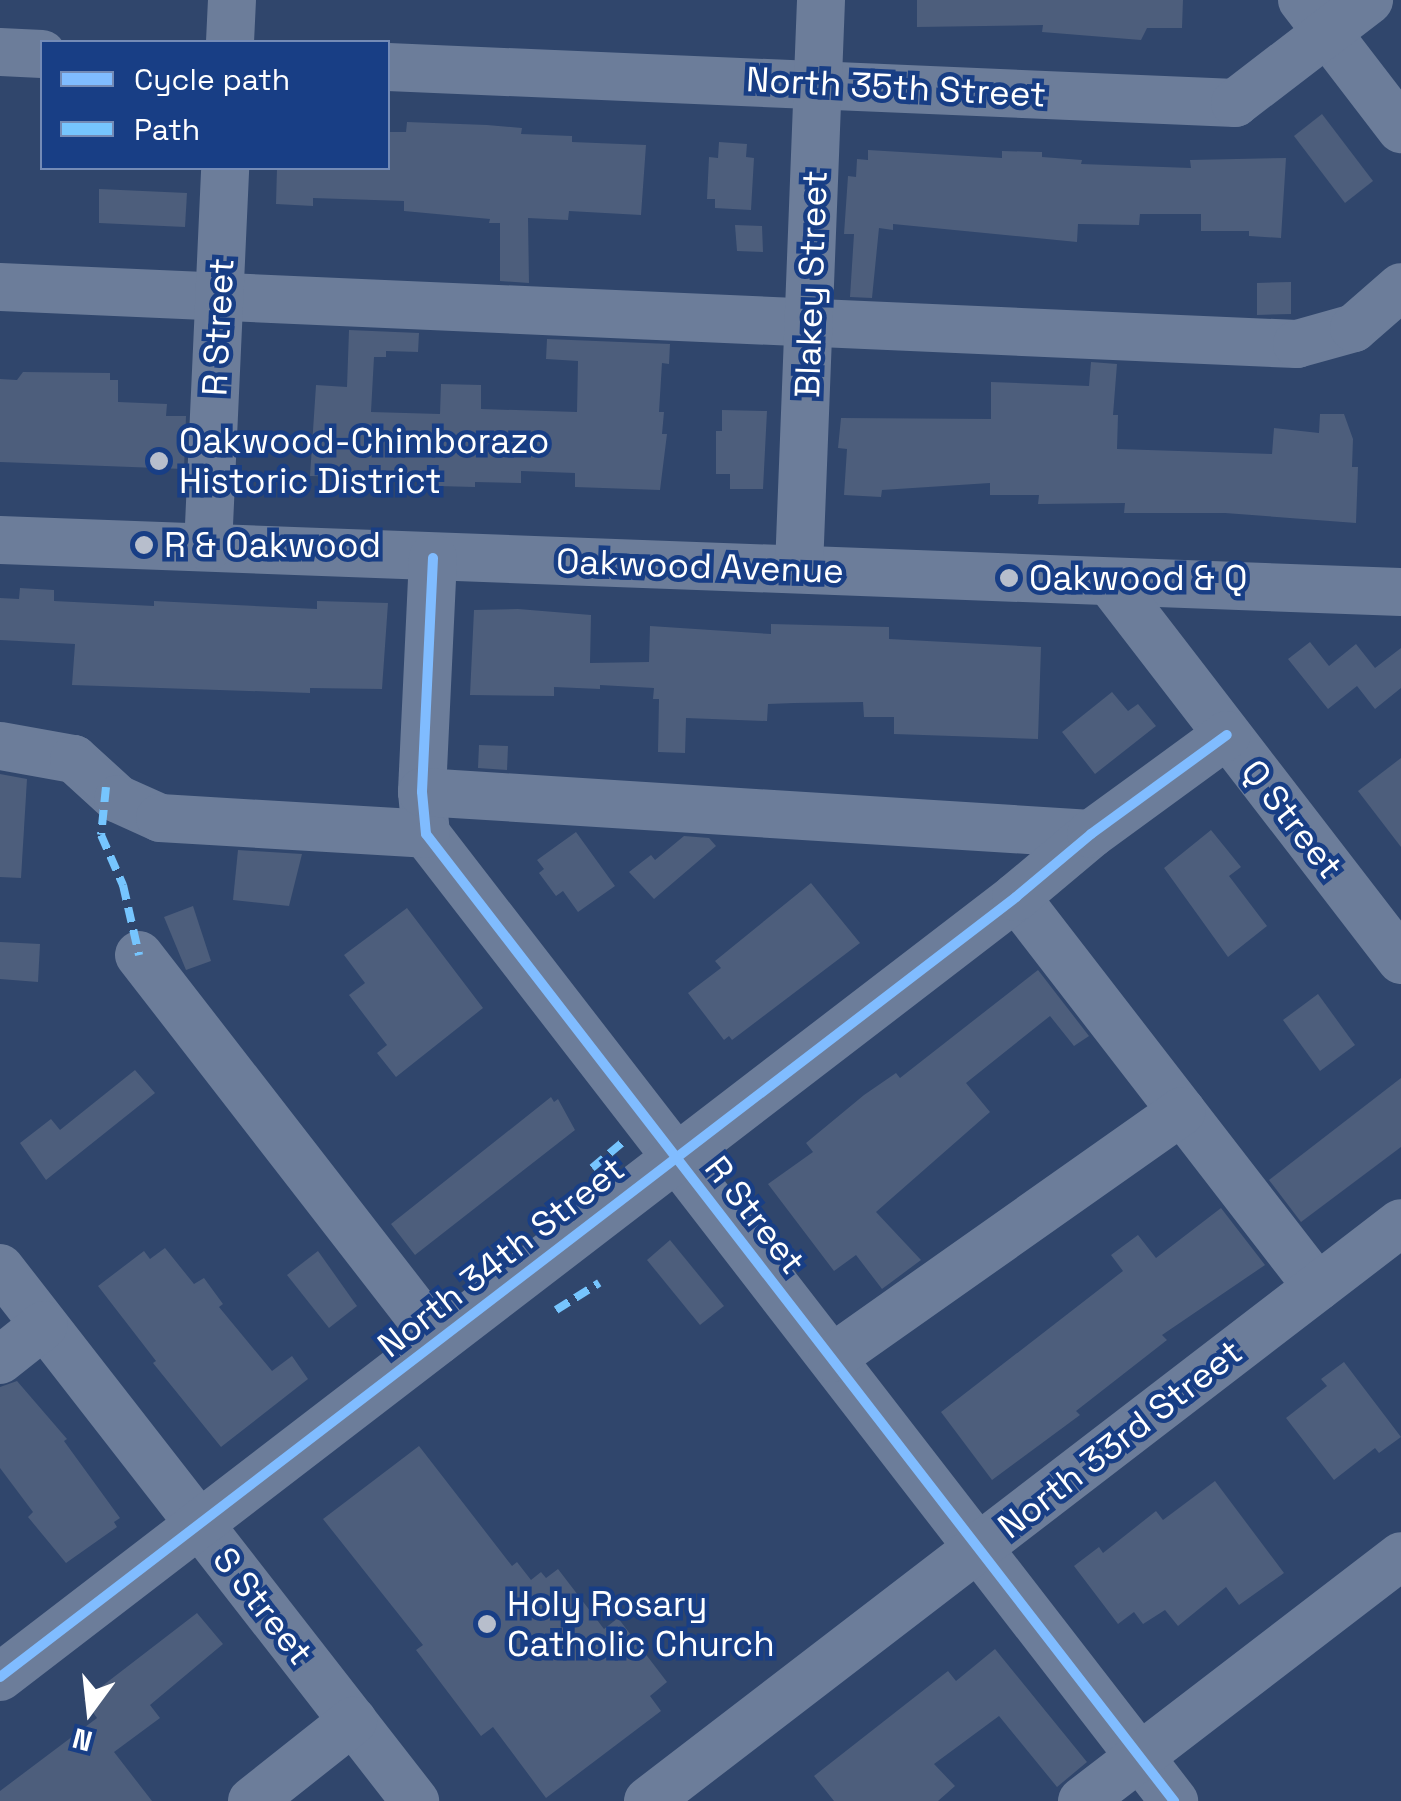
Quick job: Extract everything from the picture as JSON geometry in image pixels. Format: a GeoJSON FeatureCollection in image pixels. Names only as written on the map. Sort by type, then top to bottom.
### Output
{"type":"FeatureCollection","features":[{"type":"Feature","properties":{"kind":"street"},"geometry":{"type":"LineString","coordinates":[[230,40],[232,0]]}},
{"type":"Feature","properties":{"kind":"street","name":"Blakey Street"},"geometry":{"type":"LineString","coordinates":[[799,568],[821,0]]}},
{"type":"Feature","properties":{"kind":"street","name":"North 35th Street"},"geometry":{"type":"LineString","coordinates":[[390,67],[1235,103],[1314,16],[1369,0]]}},
{"type":"Feature","properties":{"kind":"street"},"geometry":{"type":"LineString","coordinates":[[1314,16],[1401,129]]}},
{"type":"Feature","properties":{"kind":"street"},"geometry":{"type":"LineString","coordinates":[[0,52],[40,54]]}},
{"type":"Feature","properties":{"kind":"street","name":"R Street"},"geometry":{"type":"LineString","coordinates":[[208,547],[225,170]]}},
{"type":"Feature","properties":{"kind":"street"},"geometry":{"type":"LineString","coordinates":[[0,286],[1297,344],[1354,328],[1401,287]]}},
{"type":"Feature","properties":{"kind":"street","name":"Oakwood Avenue"},"geometry":{"type":"LineString","coordinates":[[0,540],[1401,592]]}},
{"type":"Feature","properties":{"kind":"street"},"geometry":{"type":"LineString","coordinates":[[424,813],[433,558]]}},
{"type":"Feature","properties":{"kind":"street","name":"Q Street"},"geometry":{"type":"LineString","coordinates":[[1110,582],[1401,960]]}},
{"type":"Feature","properties":{"kind":"street","name":"North 34th Street"},"geometry":{"type":"LineString","coordinates":[[0,1677],[1016,897],[1091,834],[1227,735]]}},
{"type":"Feature","properties":{"kind":"street"},"geometry":{"type":"LineString","coordinates":[[0,746],[74,759],[118,799],[160,818],[424,813],[1091,834]]}},
{"type":"Feature","properties":{"kind":"street","name":"R Street"},"geometry":{"type":"LineString","coordinates":[[424,813],[676,1158],[1174,1801]]}},
{"type":"Feature","properties":{"kind":"street"},"geometry":{"type":"LineString","coordinates":[[1016,897],[1318,1287]]}},
{"type":"Feature","properties":{"kind":"street"},"geometry":{"type":"LineString","coordinates":[[139,955],[438,1341]]}},
{"type":"Feature","properties":{"kind":"street"},"geometry":{"type":"LineString","coordinates":[[832,1358],[1182,1111]]}},
{"type":"Feature","properties":{"kind":"street","name":"North 33rd Street"},"geometry":{"type":"LineString","coordinates":[[648,1801],[1401,1223]]}},
{"type":"Feature","properties":{"kind":"street","name":"S Street"},"geometry":{"type":"LineString","coordinates":[[0,1268],[415,1801]]}},
{"type":"Feature","properties":{"kind":"street"},"geometry":{"type":"LineString","coordinates":[[0,1360],[44,1325]]}},
{"type":"Feature","properties":{"kind":"street"},"geometry":{"type":"LineString","coordinates":[[1082,1801],[1401,1556]]}},
{"type":"Feature","properties":{"kind":"street"},"geometry":{"type":"LineString","coordinates":[[252,1801],[353,1721]]}},
{"type":"Feature","properties":{"kind":"building"},"geometry":{"type":"Polygon","coordinates":[[[917,0],[1183,0],[1182,28],[1147,28],[1141,40],[1042,32],[1043,25],[917,27],[917,0]]]}},
{"type":"Feature","properties":{"kind":"building"},"geometry":{"type":"Polygon","coordinates":[[[1322,114],[1373,181],[1345,203],[1294,136],[1322,114]]]}},
{"type":"Feature","properties":{"kind":"building"},"geometry":{"type":"Polygon","coordinates":[[[407,122],[487,125],[522,128],[521,134],[572,136],[572,142],[646,145],[641,215],[569,211],[568,220],[528,218],[529,283],[500,281],[500,223],[489,223],[490,219],[404,211],[404,201],[313,198],[313,206],[276,204],[277,170],[390,170],[390,132],[406,132],[407,122]]]}},
{"type":"Feature","properties":{"kind":"building"},"geometry":{"type":"Polygon","coordinates":[[[719,142],[747,144],[746,157],[754,158],[751,210],[715,208],[715,199],[707,199],[709,157],[718,158],[719,142]]]}},
{"type":"Feature","properties":{"kind":"building"},"geometry":{"type":"Polygon","coordinates":[[[868,150],[1002,158],[1002,151],[1042,152],[1042,157],[1082,160],[1081,164],[1191,168],[1190,160],[1286,158],[1281,238],[1249,236],[1249,231],[1201,231],[1201,214],[1140,214],[1139,225],[1078,224],[1077,242],[893,224],[893,230],[879,228],[872,298],[850,297],[854,234],[844,234],[848,176],[856,177],[857,159],[868,160],[868,150]]]}},
{"type":"Feature","properties":{"kind":"building"},"geometry":{"type":"Polygon","coordinates":[[[99,189],[187,193],[185,227],[99,223],[99,189]]]}},
{"type":"Feature","properties":{"kind":"building"},"geometry":{"type":"Polygon","coordinates":[[[735,225],[762,226],[763,252],[737,251],[735,225]]]}},
{"type":"Feature","properties":{"kind":"building"},"geometry":{"type":"Polygon","coordinates":[[[1291,282],[1291,314],[1257,315],[1257,283],[1291,282]]]}},
{"type":"Feature","properties":{"kind":"building"},"geometry":{"type":"Polygon","coordinates":[[[349,330],[419,333],[418,352],[386,351],[386,357],[374,357],[371,412],[440,414],[441,384],[481,385],[481,409],[577,412],[578,361],[546,359],[547,339],[670,344],[669,364],[662,363],[659,412],[664,412],[662,434],[667,434],[660,490],[575,487],[575,473],[521,471],[521,483],[475,482],[475,487],[437,486],[437,479],[310,476],[316,385],[347,387],[349,330]]]}},
{"type":"Feature","properties":{"kind":"building"},"geometry":{"type":"Polygon","coordinates":[[[1091,362],[1117,364],[1113,415],[1118,415],[1117,449],[1272,454],[1274,428],[1319,433],[1320,414],[1344,414],[1353,439],[1352,467],[1358,467],[1356,523],[1225,513],[1124,513],[1125,503],[1038,504],[1039,495],[990,495],[990,483],[882,490],[881,497],[844,495],[847,449],[838,448],[841,418],[991,419],[991,382],[1089,386],[1091,362]]]}},
{"type":"Feature","properties":{"kind":"building"},"geometry":{"type":"Polygon","coordinates":[[[23,372],[110,373],[110,380],[118,380],[118,402],[167,404],[166,416],[186,416],[184,469],[0,462],[0,379],[17,380],[23,372]]]}},
{"type":"Feature","properties":{"kind":"building"},"geometry":{"type":"Polygon","coordinates":[[[722,410],[767,411],[763,489],[730,489],[730,474],[716,474],[716,431],[722,431],[722,410]]]}},
{"type":"Feature","properties":{"kind":"building"},"geometry":{"type":"Polygon","coordinates":[[[20,588],[54,590],[54,601],[154,606],[154,601],[317,609],[317,601],[388,603],[382,689],[310,688],[310,693],[72,685],[75,644],[0,640],[0,598],[19,599],[20,588]]]}},
{"type":"Feature","properties":{"kind":"building"},"geometry":{"type":"Polygon","coordinates":[[[474,610],[591,615],[590,663],[649,662],[650,626],[771,634],[771,624],[889,627],[889,639],[1041,647],[1038,739],[894,734],[894,717],[864,717],[863,702],[794,703],[768,704],[767,721],[686,718],[685,753],[658,752],[659,699],[653,699],[654,688],[600,685],[600,689],[554,687],[554,696],[470,695],[474,610]]]}},
{"type":"Feature","properties":{"kind":"building"},"geometry":{"type":"Polygon","coordinates":[[[1310,642],[1329,666],[1356,644],[1375,668],[1401,648],[1401,688],[1375,709],[1357,686],[1328,709],[1288,659],[1310,642]]]}},
{"type":"Feature","properties":{"kind":"building"},"geometry":{"type":"Polygon","coordinates":[[[1112,692],[1128,711],[1138,704],[1156,726],[1095,774],[1062,732],[1112,692]]]}},
{"type":"Feature","properties":{"kind":"building"},"geometry":{"type":"Polygon","coordinates":[[[479,745],[508,746],[507,770],[478,768],[479,745]]]}},
{"type":"Feature","properties":{"kind":"building"},"geometry":{"type":"Polygon","coordinates":[[[1401,758],[1401,847],[1358,791],[1401,758]]]}},
{"type":"Feature","properties":{"kind":"building"},"geometry":{"type":"Polygon","coordinates":[[[0,774],[27,779],[21,878],[0,877],[0,774]]]}},
{"type":"Feature","properties":{"kind":"building"},"geometry":{"type":"Polygon","coordinates":[[[1211,830],[1241,867],[1229,876],[1267,926],[1228,957],[1164,868],[1211,830]]]}},
{"type":"Feature","properties":{"kind":"building"},"geometry":{"type":"Polygon","coordinates":[[[576,832],[615,886],[578,912],[563,891],[556,896],[539,873],[544,869],[537,860],[576,832]]]}},
{"type":"Feature","properties":{"kind":"building"},"geometry":{"type":"Polygon","coordinates":[[[684,836],[709,838],[716,846],[654,899],[629,872],[651,855],[655,860],[684,836]]]}},
{"type":"Feature","properties":{"kind":"building"},"geometry":{"type":"Polygon","coordinates":[[[238,850],[302,854],[289,906],[233,900],[238,850]]]}},
{"type":"Feature","properties":{"kind":"building"},"geometry":{"type":"Polygon","coordinates":[[[811,883],[860,943],[732,1040],[729,1036],[724,1040],[688,993],[721,968],[715,961],[811,883]]]}},
{"type":"Feature","properties":{"kind":"building"},"geometry":{"type":"Polygon","coordinates":[[[193,906],[211,961],[186,970],[164,917],[193,906]]]}},
{"type":"Feature","properties":{"kind":"building"},"geometry":{"type":"Polygon","coordinates":[[[407,908],[483,1008],[396,1077],[377,1053],[387,1045],[349,995],[365,983],[344,955],[407,908]]]}},
{"type":"Feature","properties":{"kind":"building"},"geometry":{"type":"Polygon","coordinates":[[[0,942],[40,944],[38,982],[0,979],[0,942]]]}},
{"type":"Feature","properties":{"kind":"building"},"geometry":{"type":"Polygon","coordinates":[[[1038,970],[1089,1036],[1074,1046],[1050,1016],[966,1083],[990,1112],[876,1212],[921,1260],[882,1289],[856,1255],[834,1271],[768,1184],[813,1152],[806,1143],[864,1095],[896,1073],[900,1078],[1038,970]]]}},
{"type":"Feature","properties":{"kind":"building"},"geometry":{"type":"Polygon","coordinates":[[[1318,994],[1355,1045],[1320,1071],[1283,1020],[1318,994]]]}},
{"type":"Feature","properties":{"kind":"building"},"geometry":{"type":"Polygon","coordinates":[[[135,1070],[155,1093],[46,1180],[20,1143],[51,1119],[60,1130],[135,1070]]]}},
{"type":"Feature","properties":{"kind":"building"},"geometry":{"type":"Polygon","coordinates":[[[1401,1078],[1401,1147],[1301,1222],[1269,1180],[1401,1078]]]}},
{"type":"Feature","properties":{"kind":"building"},"geometry":{"type":"Polygon","coordinates":[[[551,1097],[554,1102],[558,1099],[575,1130],[415,1255],[391,1224],[551,1097]]]}},
{"type":"Feature","properties":{"kind":"building"},"geometry":{"type":"Polygon","coordinates":[[[1221,1208],[1265,1265],[1162,1335],[1167,1340],[1076,1411],[1080,1415],[992,1480],[941,1412],[1123,1271],[1111,1255],[1138,1235],[1156,1258],[1221,1208]]]}},
{"type":"Feature","properties":{"kind":"building"},"geometry":{"type":"Polygon","coordinates":[[[670,1240],[724,1306],[700,1325],[647,1260],[670,1240]]]}},
{"type":"Feature","properties":{"kind":"building"},"geometry":{"type":"Polygon","coordinates":[[[165,1248],[194,1284],[204,1278],[223,1304],[219,1307],[272,1371],[292,1356],[308,1379],[221,1447],[153,1363],[156,1361],[98,1286],[144,1251],[150,1259],[165,1248]]]}},
{"type":"Feature","properties":{"kind":"building"},"geometry":{"type":"Polygon","coordinates":[[[318,1251],[357,1306],[329,1328],[287,1275],[318,1251]]]}},
{"type":"Feature","properties":{"kind":"building"},"geometry":{"type":"Polygon","coordinates":[[[1344,1362],[1401,1437],[1379,1453],[1375,1448],[1334,1480],[1286,1418],[1327,1386],[1321,1379],[1344,1362]]]}},
{"type":"Feature","properties":{"kind":"building"},"geometry":{"type":"Polygon","coordinates":[[[17,1381],[67,1439],[64,1441],[120,1518],[114,1522],[117,1527],[66,1563],[28,1517],[33,1512],[0,1468],[0,1387],[17,1381]]]}},
{"type":"Feature","properties":{"kind":"building","name":"Holy Rosary Catholic Church"},"geometry":{"type":"Polygon","coordinates":[[[419,1446],[512,1566],[517,1562],[531,1580],[541,1572],[546,1578],[558,1569],[604,1629],[618,1618],[667,1682],[650,1696],[661,1711],[546,1798],[493,1727],[481,1736],[416,1650],[423,1645],[323,1519],[419,1446]]]}},
{"type":"Feature","properties":{"kind":"building"},"geometry":{"type":"Polygon","coordinates":[[[1215,1481],[1284,1573],[1239,1605],[1226,1587],[1178,1626],[1165,1610],[1143,1624],[1134,1612],[1118,1624],[1074,1566],[1099,1547],[1103,1553],[1156,1511],[1163,1520],[1215,1481]]]}},
{"type":"Feature","properties":{"kind":"building"},"geometry":{"type":"Polygon","coordinates":[[[197,1613],[223,1644],[150,1705],[160,1718],[114,1752],[152,1801],[0,1801],[0,1791],[97,1718],[84,1700],[197,1613]]]}},
{"type":"Feature","properties":{"kind":"building"},"geometry":{"type":"Polygon","coordinates":[[[995,1649],[1087,1762],[1057,1787],[999,1716],[934,1764],[955,1786],[938,1801],[834,1801],[814,1776],[948,1671],[956,1681],[995,1649]]]}},
{"type":"Feature","properties":{"kind":"marked path"},"geometry":{"type":"LineString","coordinates":[[106,787],[101,835],[123,885],[139,955]]}},
{"type":"Feature","properties":{"kind":"marked path"},"geometry":{"type":"LineString","coordinates":[[592,1168],[623,1142]]}},
{"type":"Feature","properties":{"kind":"marked path"},"geometry":{"type":"LineString","coordinates":[[556,1310],[599,1283]]}},
{"type":"Feature","properties":{"kind":"cycle path"},"geometry":{"type":"LineString","coordinates":[[433,558],[422,792],[426,834],[1174,1801]]}},
{"type":"Feature","properties":{"kind":"cycle path"},"geometry":{"type":"LineString","coordinates":[[0,1677],[1016,897],[1091,834],[1227,735]]}},
{"type":"Feature","properties":{"kind":"place","name":"Oakwood-Chimborazo Historic District"},"geometry":{"type":"Point","coordinates":[159,461]}},
{"type":"Feature","properties":{"kind":"place","name":"R & Oakwood"},"geometry":{"type":"Point","coordinates":[144,545]}},
{"type":"Feature","properties":{"kind":"place","name":"Oakwood & Q"},"geometry":{"type":"Point","coordinates":[1009,578]}},
{"type":"Feature","properties":{"kind":"place","name":"Holy Rosary Catholic Church"},"geometry":{"type":"Point","coordinates":[487,1624]}}]}
